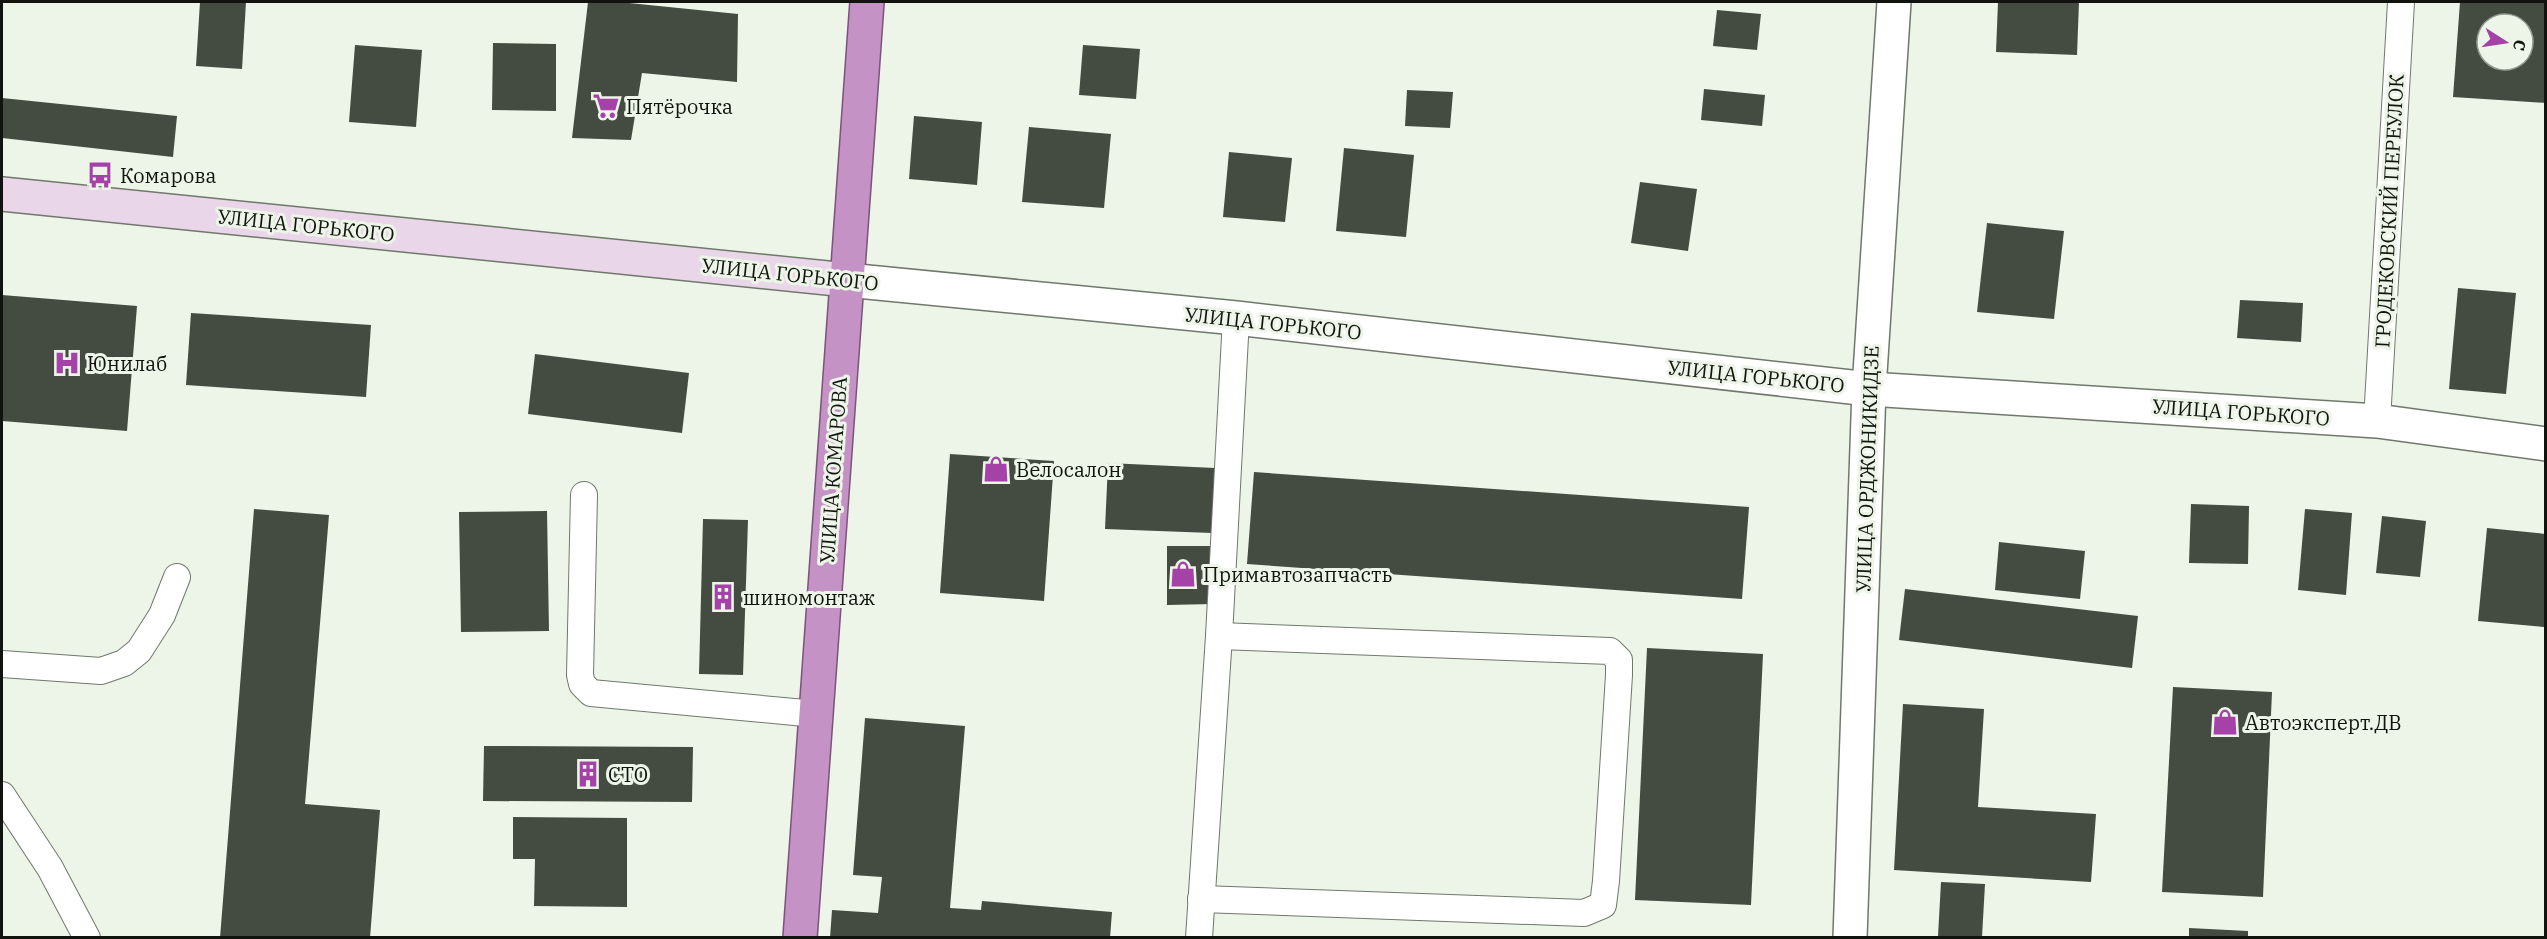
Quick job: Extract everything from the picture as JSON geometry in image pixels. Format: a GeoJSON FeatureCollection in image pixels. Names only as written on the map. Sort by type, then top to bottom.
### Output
{"type":"FeatureCollection","features":[{"type":"Feature","properties":{"kind":"highway","name":"УЛИЦА КОМАРОВА"},"geometry":{"type":"LineString","coordinates":[[800,938],[867,2]]}},
{"type":"Feature","properties":{"kind":"main road","name":"УЛИЦА ГОРЬКОГО"},"geometry":{"type":"LineString","coordinates":[[2,194],[847,279]]}},
{"type":"Feature","properties":{"kind":"street","name":"УЛИЦА ОРДЖОНИКИДЗЕ"},"geometry":{"type":"LineString","coordinates":[[1850,938],[1869,389],[1894,2]]}},
{"type":"Feature","properties":{"kind":"street","name":"УЛИЦА ГОРЬКОГО"},"geometry":{"type":"LineString","coordinates":[[847,279],[1236,318],[1869,389],[2377,420],[2546,444]]}},
{"type":"Feature","properties":{"kind":"lane","name":"ГРОДЕКОВСКИЙ ПЕРЕУЛОК"},"geometry":{"type":"LineString","coordinates":[[2377,420],[2401,2]]}},
{"type":"Feature","properties":{"kind":"lane"},"geometry":{"type":"LineString","coordinates":[[1199,938],[1219,636],[1236,318]]}},
{"type":"Feature","properties":{"kind":"lane"},"geometry":{"type":"LineString","coordinates":[[584,495],[580,675],[582,684],[591,693],[816,714]]}},
{"type":"Feature","properties":{"kind":"lane"},"geometry":{"type":"LineString","coordinates":[[2,664],[101,671],[124,663],[139,651],[162,615],[177,577]]}},
{"type":"Feature","properties":{"kind":"lane"},"geometry":{"type":"LineString","coordinates":[[1201,899],[1584,913],[1603,904],[1606,881],[1619,675],[1619,660],[1610,651],[1219,636]]}},
{"type":"Feature","properties":{"kind":"lane"},"geometry":{"type":"LineString","coordinates":[[2,795],[50,868],[87,938]]}},
{"type":"Feature","properties":{"kind":"building"},"geometry":{"type":"Polygon","coordinates":[[[200,2],[246,2],[242,69],[196,66],[200,2]]]}},
{"type":"Feature","properties":{"kind":"building"},"geometry":{"type":"Polygon","coordinates":[[[588,2],[619,2],[738,14],[737,82],[642,73],[631,140],[572,138],[588,2]]]}},
{"type":"Feature","properties":{"kind":"building"},"geometry":{"type":"Polygon","coordinates":[[[1998,2],[2079,2],[2077,55],[1996,52],[1998,2]]]}},
{"type":"Feature","properties":{"kind":"building"},"geometry":{"type":"Polygon","coordinates":[[[2460,2],[2546,2],[2546,103],[2453,97],[2460,2]]]}},
{"type":"Feature","properties":{"kind":"building"},"geometry":{"type":"Polygon","coordinates":[[[1717,10],[1761,14],[1757,50],[1713,46],[1717,10]]]}},
{"type":"Feature","properties":{"kind":"building"},"geometry":{"type":"Polygon","coordinates":[[[493,43],[556,44],[556,111],[492,110],[493,43]]]}},
{"type":"Feature","properties":{"kind":"building"},"geometry":{"type":"Polygon","coordinates":[[[355,45],[422,50],[416,127],[349,122],[355,45]]]}},
{"type":"Feature","properties":{"kind":"building"},"geometry":{"type":"Polygon","coordinates":[[[1083,45],[1140,49],[1136,99],[1079,95],[1083,45]]]}},
{"type":"Feature","properties":{"kind":"building"},"geometry":{"type":"Polygon","coordinates":[[[1704,89],[1765,95],[1762,126],[1701,120],[1704,89]]]}},
{"type":"Feature","properties":{"kind":"building"},"geometry":{"type":"Polygon","coordinates":[[[1407,90],[1453,92],[1450,128],[1405,126],[1407,90]]]}},
{"type":"Feature","properties":{"kind":"building"},"geometry":{"type":"Polygon","coordinates":[[[2,98],[177,116],[173,157],[2,138],[2,98]]]}},
{"type":"Feature","properties":{"kind":"building"},"geometry":{"type":"Polygon","coordinates":[[[914,116],[982,122],[977,185],[909,179],[914,116]]]}},
{"type":"Feature","properties":{"kind":"building"},"geometry":{"type":"Polygon","coordinates":[[[1029,127],[1111,134],[1104,208],[1022,202],[1029,127]]]}},
{"type":"Feature","properties":{"kind":"building"},"geometry":{"type":"Polygon","coordinates":[[[1344,148],[1414,155],[1406,237],[1336,231],[1344,148]]]}},
{"type":"Feature","properties":{"kind":"building"},"geometry":{"type":"Polygon","coordinates":[[[1229,152],[1292,158],[1285,222],[1223,217],[1229,152]]]}},
{"type":"Feature","properties":{"kind":"building"},"geometry":{"type":"Polygon","coordinates":[[[1640,182],[1697,189],[1688,251],[1631,243],[1640,182]]]}},
{"type":"Feature","properties":{"kind":"building"},"geometry":{"type":"Polygon","coordinates":[[[1987,223],[2064,231],[2054,319],[1977,312],[1987,223]]]}},
{"type":"Feature","properties":{"kind":"building"},"geometry":{"type":"Polygon","coordinates":[[[2458,288],[2516,293],[2506,394],[2449,389],[2458,288]]]}},
{"type":"Feature","properties":{"kind":"building","name":"Юнилаб"},"geometry":{"type":"Polygon","coordinates":[[[2,295],[137,306],[127,431],[2,421],[2,295]]]}},
{"type":"Feature","properties":{"kind":"building"},"geometry":{"type":"Polygon","coordinates":[[[2240,300],[2303,303],[2301,342],[2237,338],[2240,300]]]}},
{"type":"Feature","properties":{"kind":"building"},"geometry":{"type":"Polygon","coordinates":[[[191,313],[371,325],[366,397],[186,385],[191,313]]]}},
{"type":"Feature","properties":{"kind":"building"},"geometry":{"type":"Polygon","coordinates":[[[535,354],[689,373],[682,433],[528,414],[535,354]]]}},
{"type":"Feature","properties":{"kind":"building"},"geometry":{"type":"Polygon","coordinates":[[[950,454],[1054,461],[1044,601],[940,593],[950,454]]]}},
{"type":"Feature","properties":{"kind":"building"},"geometry":{"type":"Polygon","coordinates":[[[1108,463],[1215,468],[1212,533],[1105,529],[1108,463]]]}},
{"type":"Feature","properties":{"kind":"building"},"geometry":{"type":"Polygon","coordinates":[[[1254,472],[1749,507],[1742,599],[1247,564],[1254,472]]]}},
{"type":"Feature","properties":{"kind":"building"},"geometry":{"type":"Polygon","coordinates":[[[2191,504],[2249,506],[2248,564],[2189,563],[2191,504]]]}},
{"type":"Feature","properties":{"kind":"building"},"geometry":{"type":"Polygon","coordinates":[[[254,509],[329,515],[305,804],[380,810],[370,938],[220,938],[254,509]]]}},
{"type":"Feature","properties":{"kind":"building"},"geometry":{"type":"Polygon","coordinates":[[[2305,509],[2352,513],[2346,595],[2298,590],[2305,509]]]}},
{"type":"Feature","properties":{"kind":"building"},"geometry":{"type":"Polygon","coordinates":[[[547,511],[549,631],[461,632],[459,512],[547,511]]]}},
{"type":"Feature","properties":{"kind":"building"},"geometry":{"type":"Polygon","coordinates":[[[2382,516],[2426,521],[2420,577],[2376,573],[2382,516]]]}},
{"type":"Feature","properties":{"kind":"building","name":"шиномонтаж"},"geometry":{"type":"Polygon","coordinates":[[[703,519],[748,520],[743,675],[699,674],[703,519]]]}},
{"type":"Feature","properties":{"kind":"building"},"geometry":{"type":"Polygon","coordinates":[[[2487,528],[2546,534],[2544,627],[2478,621],[2487,528]]]}},
{"type":"Feature","properties":{"kind":"building"},"geometry":{"type":"Polygon","coordinates":[[[1999,542],[2085,551],[2080,599],[1995,590],[1999,542]]]}},
{"type":"Feature","properties":{"kind":"building"},"geometry":{"type":"Polygon","coordinates":[[[1167,546],[1212,546],[1213,604],[1167,605],[1167,546]]]}},
{"type":"Feature","properties":{"kind":"building"},"geometry":{"type":"Polygon","coordinates":[[[1905,589],[2138,616],[2132,668],[1899,640],[1905,589]]]}},
{"type":"Feature","properties":{"kind":"building"},"geometry":{"type":"Polygon","coordinates":[[[1647,648],[1763,654],[1751,905],[1635,900],[1647,648]]]}},
{"type":"Feature","properties":{"kind":"building"},"geometry":{"type":"Polygon","coordinates":[[[2173,687],[2272,692],[2263,897],[2162,892],[2173,687]]]}},
{"type":"Feature","properties":{"kind":"building"},"geometry":{"type":"Polygon","coordinates":[[[1903,704],[1984,709],[1978,807],[2096,814],[2091,882],[1894,870],[1903,704]]]}},
{"type":"Feature","properties":{"kind":"building"},"geometry":{"type":"Polygon","coordinates":[[[865,718],[965,726],[950,908],[981,910],[982,901],[1112,912],[1110,938],[830,938],[832,910],[878,913],[882,877],[853,875],[865,718]]]}},
{"type":"Feature","properties":{"kind":"building","name":"СТО"},"geometry":{"type":"Polygon","coordinates":[[[484,746],[693,747],[692,802],[483,801],[484,746]]]}},
{"type":"Feature","properties":{"kind":"building"},"geometry":{"type":"Polygon","coordinates":[[[513,817],[627,818],[627,907],[534,906],[535,859],[513,859],[513,817]]]}},
{"type":"Feature","properties":{"kind":"building"},"geometry":{"type":"Polygon","coordinates":[[[1941,882],[1985,884],[1982,937],[1938,936],[1941,882]]]}},
{"type":"Feature","properties":{"kind":"building"},"geometry":{"type":"Polygon","coordinates":[[[2189,928],[2248,931],[2248,938],[2189,938],[2189,928]]]}},
{"type":"Feature","properties":{"kind":"place","name":"Пятёрочка"},"geometry":{"type":"Point","coordinates":[606,106]}},
{"type":"Feature","properties":{"kind":"place","name":"Комарова"},"geometry":{"type":"Point","coordinates":[100,175]}},
{"type":"Feature","properties":{"kind":"place","name":"Юнилаб"},"geometry":{"type":"Point","coordinates":[67,363]}},
{"type":"Feature","properties":{"kind":"place","name":"Велосалон"},"geometry":{"type":"Point","coordinates":[996,469]}},
{"type":"Feature","properties":{"kind":"place","name":"Примавтозапчасть"},"geometry":{"type":"Point","coordinates":[1183,574]}},
{"type":"Feature","properties":{"kind":"place","name":"шиномонтаж"},"geometry":{"type":"Point","coordinates":[723,597]}},
{"type":"Feature","properties":{"kind":"place","name":"Автоэксперт.ДВ"},"geometry":{"type":"Point","coordinates":[2225,722]}},
{"type":"Feature","properties":{"kind":"place","name":"СТО"},"geometry":{"type":"Point","coordinates":[588,774]}}]}
